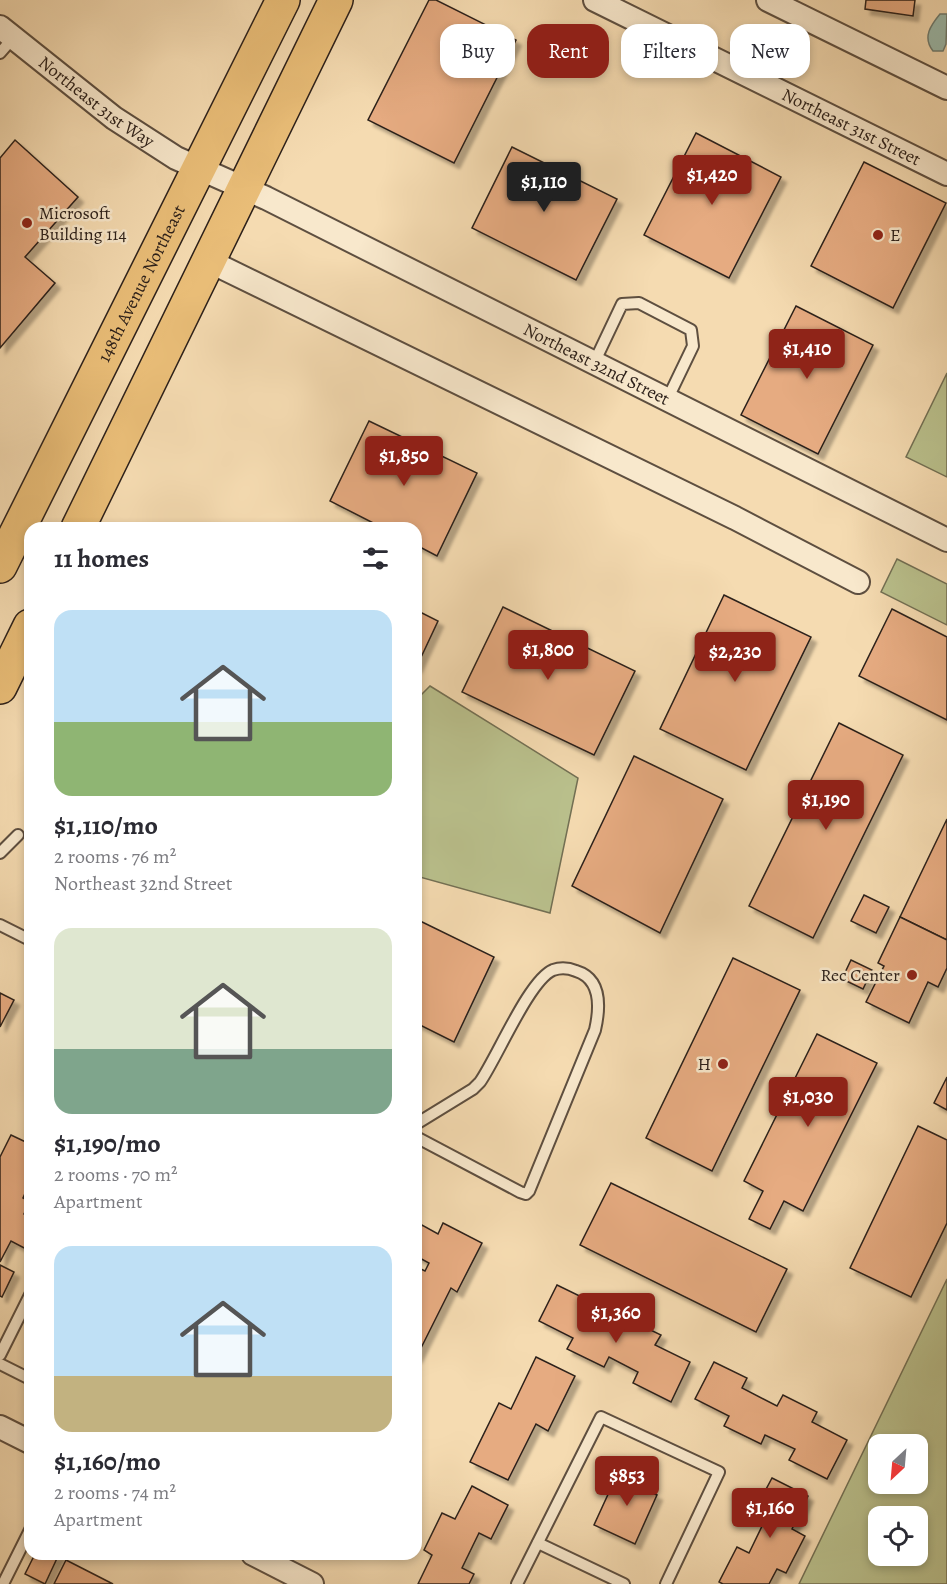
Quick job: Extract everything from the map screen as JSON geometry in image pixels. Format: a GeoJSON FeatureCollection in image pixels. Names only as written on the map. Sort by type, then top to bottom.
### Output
{"type":"FeatureCollection","features":[{"type":"Feature","properties":{"kind":"main road","name":"148th Avenue Northeast"},"geometry":{"type":"LineString","coordinates":[[0,566],[283,0]]}},
{"type":"Feature","properties":{"kind":"main road"},"geometry":{"type":"LineString","coordinates":[[81,522],[336,0]]}},
{"type":"Feature","properties":{"kind":"main road"},"geometry":{"type":"LineString","coordinates":[[0,687],[24,638]]}},
{"type":"Feature","properties":{"kind":"street","name":"Northeast 31st Street"},"geometry":{"type":"LineString","coordinates":[[595,0],[947,174]]}},
{"type":"Feature","properties":{"kind":"street"},"geometry":{"type":"LineString","coordinates":[[768,0],[947,88]]}},
{"type":"Feature","properties":{"kind":"street","name":"Northeast 31st Way"},"geometry":{"type":"LineString","coordinates":[[4,40],[114,118],[176,158],[245,188]]}},
{"type":"Feature","properties":{"kind":"street","name":"Northeast 32nd Street"},"geometry":{"type":"LineString","coordinates":[[245,188],[947,540]]}},
{"type":"Feature","properties":{"kind":"street"},"geometry":{"type":"LineString","coordinates":[[209,261],[735,518],[858,582]]}},
{"type":"Feature","properties":{"kind":"street"},"geometry":{"type":"LineString","coordinates":[[0,1427],[24,1439]]}},
{"type":"Feature","properties":{"kind":"street"},"geometry":{"type":"LineString","coordinates":[[265,1560],[312,1584]]}},
{"type":"Feature","properties":{"kind":"lane"},"geometry":{"type":"LineString","coordinates":[[594,363],[622,304],[639,303],[691,330],[693,346],[668,400]]}},
{"type":"Feature","properties":{"kind":"lane"},"geometry":{"type":"LineString","coordinates":[[0,853],[18,835]]}},
{"type":"Feature","properties":{"kind":"lane"},"geometry":{"type":"LineString","coordinates":[[0,925],[24,937]]}},
{"type":"Feature","properties":{"kind":"lane"},"geometry":{"type":"LineString","coordinates":[[422,1120],[473,1089],[480,1082],[532,990],[544,976],[562,968],[584,974],[595,987],[599,1009],[597,1021],[539,1168],[526,1194],[422,1140]]}},
{"type":"Feature","properties":{"kind":"lane"},"geometry":{"type":"LineString","coordinates":[[0,1355],[24,1307]]}},
{"type":"Feature","properties":{"kind":"lane"},"geometry":{"type":"LineString","coordinates":[[0,1364],[24,1376]]}},
{"type":"Feature","properties":{"kind":"lane"},"geometry":{"type":"LineString","coordinates":[[518,1584],[601,1417],[719,1472],[666,1584]]}},
{"type":"Feature","properties":{"kind":"lane"},"geometry":{"type":"LineString","coordinates":[[3,1584],[24,1542]]}},
{"type":"Feature","properties":{"kind":"lane"},"geometry":{"type":"LineString","coordinates":[[538,1543],[624,1584]]}},
{"type":"Feature","properties":{"kind":"green space"},"geometry":{"type":"Polygon","coordinates":[[[947,373],[947,477],[906,457],[947,373]]]}},
{"type":"Feature","properties":{"kind":"green space"},"geometry":{"type":"Polygon","coordinates":[[[897,559],[947,584],[947,625],[881,592],[897,559]]]}},
{"type":"Feature","properties":{"kind":"green space"},"geometry":{"type":"Polygon","coordinates":[[[430,686],[578,778],[550,913],[422,878],[422,694],[430,686]]]}},
{"type":"Feature","properties":{"kind":"green space"},"geometry":{"type":"Polygon","coordinates":[[[947,1279],[947,1584],[799,1584],[868,1442],[868,1494],[928,1494],[928,1434],[872,1434],[947,1279]]]}},
{"type":"Feature","properties":{"kind":"shaded area"},"geometry":{"type":"Polygon","coordinates":[[[940,14],[947,14],[946,44],[943,51],[933,51],[928,36],[940,14]]]}},
{"type":"Feature","properties":{"kind":"building"},"geometry":{"type":"Polygon","coordinates":[[[429,0],[436,0],[484,24],[440,24],[440,78],[497,78],[454,163],[368,120],[429,0]]]}},
{"type":"Feature","properties":{"kind":"building"},"geometry":{"type":"Polygon","coordinates":[[[866,0],[915,0],[913,16],[865,9],[866,0]]]}},
{"type":"Feature","properties":{"kind":"building"},"geometry":{"type":"Polygon","coordinates":[[[696,133],[781,177],[729,278],[644,235],[696,133]]]}},
{"type":"Feature","properties":{"kind":"building","name":"Microsoft Building 114"},"geometry":{"type":"Polygon","coordinates":[[[15,140],[78,197],[25,257],[55,283],[0,348],[0,158],[15,140]]]}},
{"type":"Feature","properties":{"kind":"building"},"geometry":{"type":"Polygon","coordinates":[[[512,147],[617,199],[576,280],[472,228],[512,147]]]}},
{"type":"Feature","properties":{"kind":"building","name":"E"},"geometry":{"type":"Polygon","coordinates":[[[864,162],[946,203],[893,308],[811,266],[864,162]]]}},
{"type":"Feature","properties":{"kind":"building"},"geometry":{"type":"Polygon","coordinates":[[[796,306],[873,345],[818,454],[741,415],[796,306]]]}},
{"type":"Feature","properties":{"kind":"building"},"geometry":{"type":"Polygon","coordinates":[[[369,421],[477,473],[437,556],[422,548],[422,522],[371,522],[330,501],[369,421]]]}},
{"type":"Feature","properties":{"kind":"building"},"geometry":{"type":"Polygon","coordinates":[[[724,595],[811,637],[746,770],[660,729],[724,595]]]}},
{"type":"Feature","properties":{"kind":"building"},"geometry":{"type":"Polygon","coordinates":[[[503,607],[635,671],[594,755],[462,692],[503,607]]]}},
{"type":"Feature","properties":{"kind":"building"},"geometry":{"type":"Polygon","coordinates":[[[892,609],[947,637],[947,720],[859,676],[892,609]]]}},
{"type":"Feature","properties":{"kind":"building"},"geometry":{"type":"Polygon","coordinates":[[[422,613],[438,621],[422,655],[422,613]]]}},
{"type":"Feature","properties":{"kind":"building"},"geometry":{"type":"Polygon","coordinates":[[[839,723],[903,755],[813,938],[749,906],[839,723]]]}},
{"type":"Feature","properties":{"kind":"building"},"geometry":{"type":"Polygon","coordinates":[[[634,756],[723,799],[660,933],[572,886],[634,756]]]}},
{"type":"Feature","properties":{"kind":"building"},"geometry":{"type":"Polygon","coordinates":[[[947,819],[947,940],[900,917],[947,819]]]}},
{"type":"Feature","properties":{"kind":"building"},"geometry":{"type":"Polygon","coordinates":[[[864,895],[889,907],[876,933],[851,921],[864,895]]]}},
{"type":"Feature","properties":{"kind":"building","name":"Rec Center"},"geometry":{"type":"Polygon","coordinates":[[[900,917],[947,940],[947,968],[938,987],[928,982],[909,1023],[866,1002],[884,966],[878,963],[900,917]]]}},
{"type":"Feature","properties":{"kind":"building"},"geometry":{"type":"Polygon","coordinates":[[[422,922],[494,957],[454,1042],[422,1026],[422,922]]]}},
{"type":"Feature","properties":{"kind":"building","name":"H"},"geometry":{"type":"Polygon","coordinates":[[[733,958],[800,990],[712,1171],[646,1138],[733,958]]]}},
{"type":"Feature","properties":{"kind":"building"},"geometry":{"type":"Polygon","coordinates":[[[851,960],[872,970],[863,989],[842,979],[851,960]]]}},
{"type":"Feature","properties":{"kind":"building"},"geometry":{"type":"Polygon","coordinates":[[[0,993],[14,1000],[0,1027],[0,993]]]}},
{"type":"Feature","properties":{"kind":"building"},"geometry":{"type":"Polygon","coordinates":[[[817,1034],[877,1063],[803,1211],[784,1201],[770,1229],[749,1219],[763,1191],[744,1181],[817,1034]]]}},
{"type":"Feature","properties":{"kind":"building"},"geometry":{"type":"Polygon","coordinates":[[[947,1077],[947,1110],[934,1103],[947,1077]]]}},
{"type":"Feature","properties":{"kind":"building"},"geometry":{"type":"Polygon","coordinates":[[[918,1126],[947,1140],[947,1223],[911,1297],[850,1268],[918,1126]]]}},
{"type":"Feature","properties":{"kind":"building"},"geometry":{"type":"Polygon","coordinates":[[[11,1135],[24,1141],[24,1248],[11,1241],[0,1262],[0,1157],[11,1135]]]}},
{"type":"Feature","properties":{"kind":"building"},"geometry":{"type":"Polygon","coordinates":[[[611,1183],[787,1269],[756,1332],[580,1245],[611,1183]]]}},
{"type":"Feature","properties":{"kind":"building"},"geometry":{"type":"Polygon","coordinates":[[[443,1223],[482,1243],[457,1292],[451,1288],[422,1346],[422,1270],[425,1271],[429,1263],[422,1259],[422,1225],[438,1234],[443,1223]]]}},
{"type":"Feature","properties":{"kind":"building"},"geometry":{"type":"Polygon","coordinates":[[[0,1265],[14,1272],[2,1297],[0,1296],[0,1265]]]}},
{"type":"Feature","properties":{"kind":"building"},"geometry":{"type":"Polygon","coordinates":[[[557,1285],[590,1301],[585,1311],[620,1329],[626,1318],[661,1335],[655,1345],[690,1362],[671,1402],[633,1383],[638,1372],[609,1357],[604,1367],[567,1349],[573,1338],[539,1321],[557,1285]]]}},
{"type":"Feature","properties":{"kind":"building"},"geometry":{"type":"Polygon","coordinates":[[[536,1357],[575,1376],[548,1431],[536,1424],[508,1480],[470,1462],[499,1403],[511,1409],[536,1357]]]}},
{"type":"Feature","properties":{"kind":"building"},"geometry":{"type":"Polygon","coordinates":[[[714,1362],[747,1378],[742,1388],[777,1406],[783,1395],[817,1412],[812,1422],[847,1440],[827,1479],[789,1460],[795,1449],[765,1435],[761,1444],[724,1426],[729,1416],[695,1399],[714,1362]]]}},
{"type":"Feature","properties":{"kind":"building"},"geometry":{"type":"Polygon","coordinates":[[[632,1469],[650,1478],[645,1490],[657,1495],[635,1544],[594,1525],[616,1477],[626,1482],[632,1469]]]}},
{"type":"Feature","properties":{"kind":"building"},"geometry":{"type":"Polygon","coordinates":[[[772,1478],[808,1496],[792,1529],[805,1536],[786,1573],[777,1569],[769,1584],[723,1584],[719,1582],[737,1547],[749,1553],[766,1518],[754,1512],[772,1478]]]}},
{"type":"Feature","properties":{"kind":"building"},"geometry":{"type":"Polygon","coordinates":[[[472,1486],[508,1505],[491,1539],[479,1533],[462,1568],[474,1574],[469,1584],[418,1584],[432,1555],[424,1550],[442,1513],[455,1519],[472,1486]]]}},
{"type":"Feature","properties":{"kind":"building"},"geometry":{"type":"Polygon","coordinates":[[[32,1560],[56,1560],[45,1584],[25,1574],[32,1560]]]}},
{"type":"Feature","properties":{"kind":"building"},"geometry":{"type":"Polygon","coordinates":[[[66,1560],[113,1584],[54,1584],[66,1560]]]}},
{"type":"Feature","properties":{"kind":"place","name":"Microsoft Building 114"},"geometry":{"type":"Point","coordinates":[27,223]}},
{"type":"Feature","properties":{"kind":"place","name":"E"},"geometry":{"type":"Point","coordinates":[878,235]}},
{"type":"Feature","properties":{"kind":"place","name":"Rec Center"},"geometry":{"type":"Point","coordinates":[912,975]}},
{"type":"Feature","properties":{"kind":"place","name":"H"},"geometry":{"type":"Point","coordinates":[723,1064]}}]}
